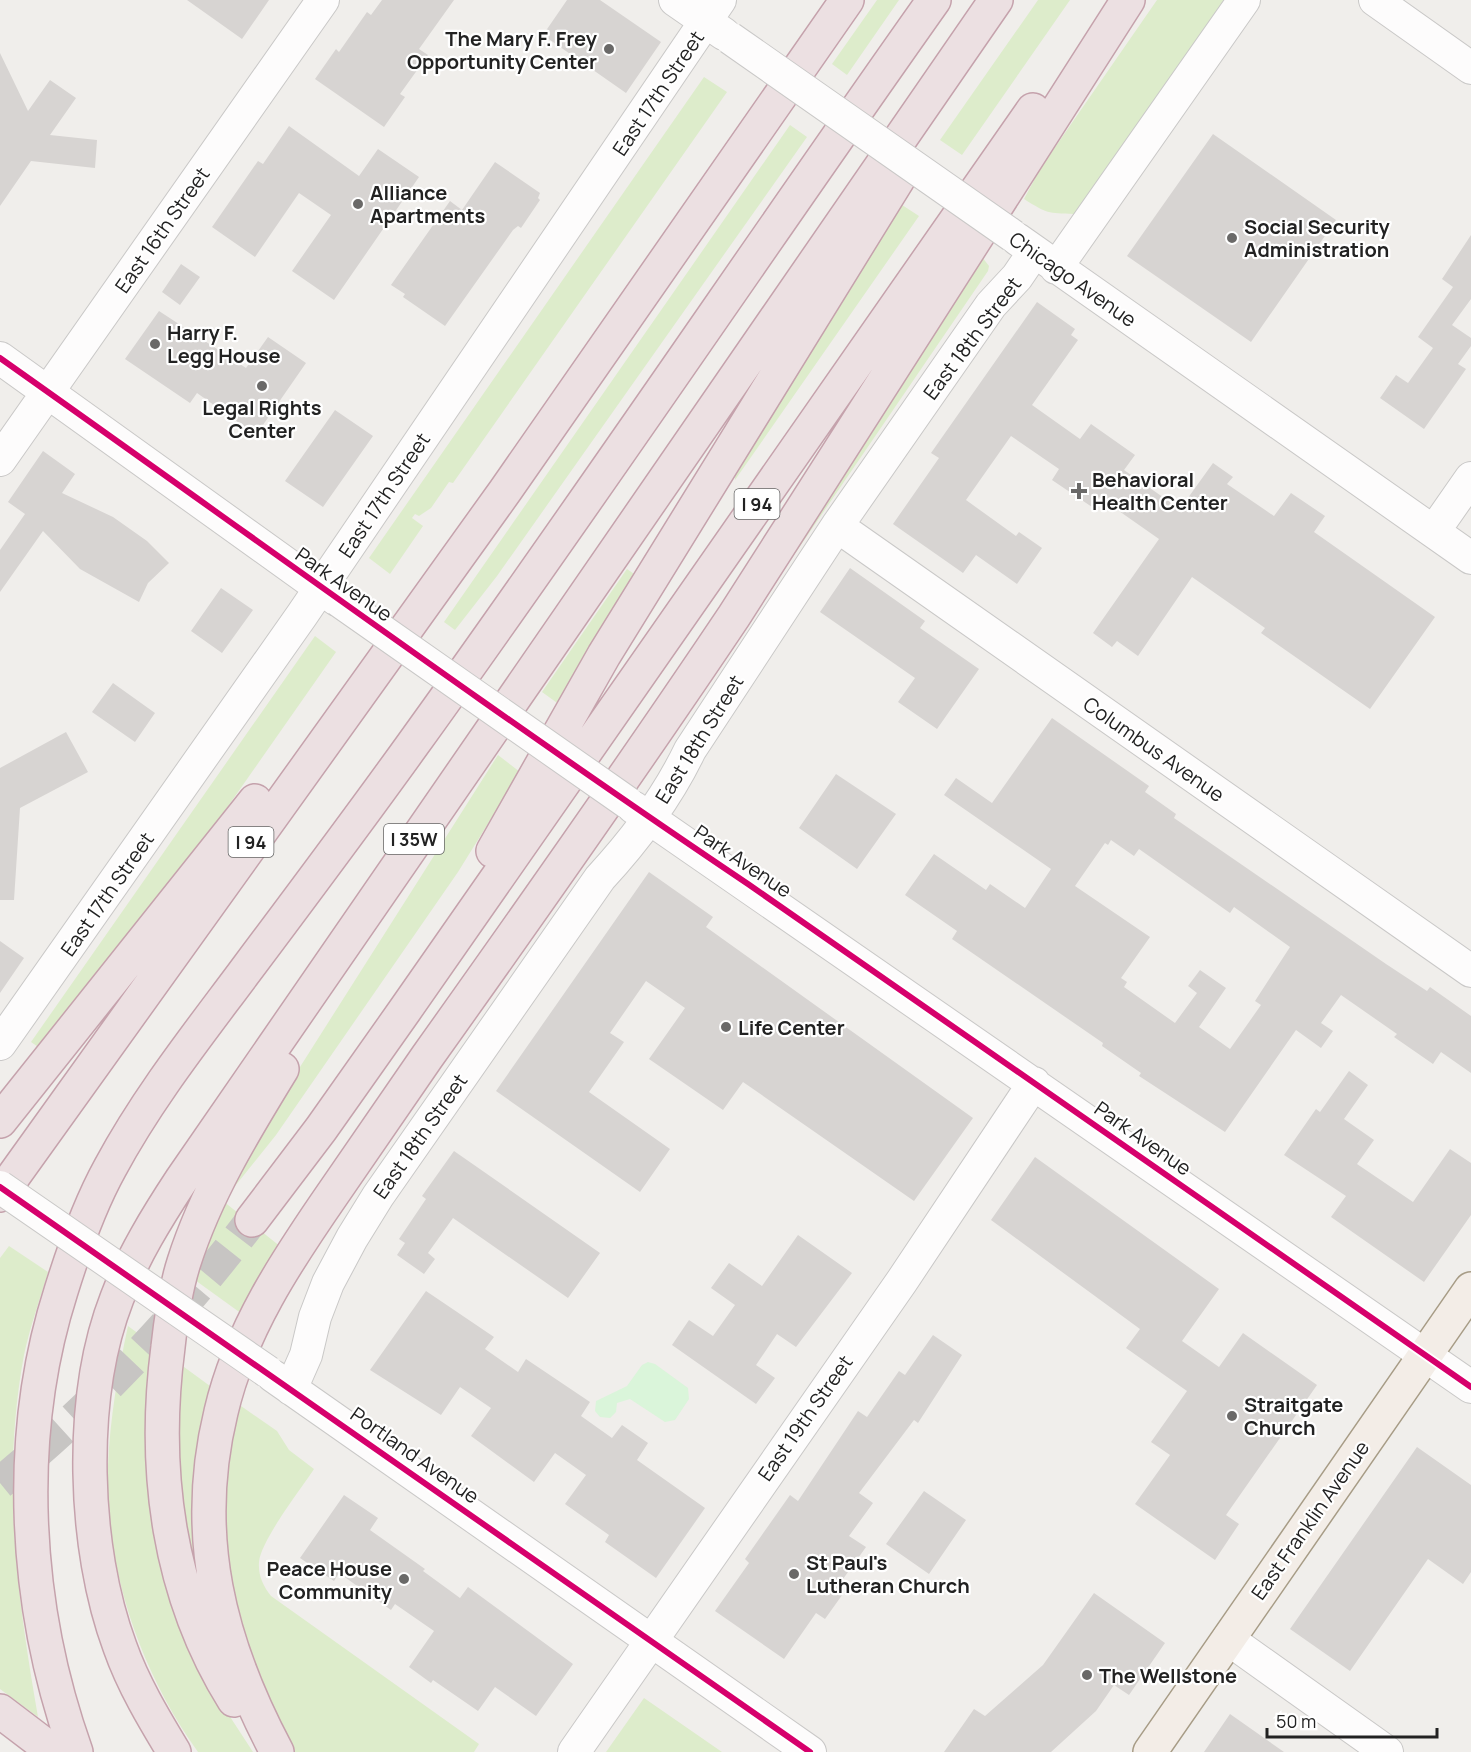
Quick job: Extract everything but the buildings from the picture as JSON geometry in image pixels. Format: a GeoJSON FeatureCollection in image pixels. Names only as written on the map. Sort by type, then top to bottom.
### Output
{"type":"FeatureCollection","features":[{"type":"Feature","properties":{"kind":"highway","name":"I 94"},"geometry":{"type":"LineString","coordinates":[[0,1195],[505,491],[845,0]]}},
{"type":"Feature","properties":{"kind":"highway","name":"I 35W"},"geometry":{"type":"LineString","coordinates":[[76,1752],[65,1722],[35,1575],[32,1443],[39,1379],[49,1332],[73,1255],[105,1178],[128,1136],[178,1061],[371,803],[495,630],[760,246],[934,0]]}},
{"type":"Feature","properties":{"kind":"highway","name":"I 35W"},"geometry":{"type":"LineString","coordinates":[[174,1752],[145,1702],[120,1648],[104,1593],[94,1533],[91,1451],[94,1395],[110,1317],[139,1250],[176,1188],[996,0]]}},
{"type":"Feature","properties":{"kind":"highway"},"geometry":{"type":"LineString","coordinates":[[405,1010],[604,655],[840,276],[1005,0]]}},
{"type":"Feature","properties":{"kind":"highway","name":"I 94"},"geometry":{"type":"LineString","coordinates":[[252,1220],[321,1129],[405,1010],[1111,0]]}},
{"type":"Feature","properties":{"kind":"highway"},"geometry":{"type":"LineString","coordinates":[[277,1752],[252,1703],[229,1640],[214,1587],[207,1532],[210,1483],[218,1423],[227,1387],[251,1328],[307,1232],[662,725],[734,616],[1128,0]]}},
{"type":"Feature","properties":{"kind":"highway"},"geometry":{"type":"LineString","coordinates":[[0,1121],[505,491]]}},
{"type":"Feature","properties":{"kind":"highway"},"geometry":{"type":"LineString","coordinates":[[268,1752],[221,1679],[198,1634],[182,1587],[170,1533],[163,1481],[161,1431],[163,1383],[176,1296],[196,1229],[232,1153],[480,745]]}},
{"type":"Feature","properties":{"kind":"highway"},"geometry":{"type":"LineString","coordinates":[[0,1711],[54,1752]]}},
{"type":"Feature","properties":{"kind":"main road","name":"East Franklin Avenue"},"geometry":{"type":"LineString","coordinates":[[1150,1752],[1471,1289]]}},
{"type":"Feature","properties":{"kind":"street","name":"East 16th Street"},"geometry":{"type":"LineString","coordinates":[[0,460],[323,0]]}},
{"type":"Feature","properties":{"kind":"street","name":"Chicago Avenue"},"geometry":{"type":"LineString","coordinates":[[675,0],[719,20],[1034,252],[1471,558]]}},
{"type":"Feature","properties":{"kind":"street","name":"East 18th Street"},"geometry":{"type":"LineString","coordinates":[[279,1381],[306,1355],[315,1317],[328,1283],[378,1196],[600,878],[626,851],[639,811],[675,783],[690,750],[837,526],[991,305],[1017,277],[1034,252],[1244,0]]}},
{"type":"Feature","properties":{"kind":"street"},"geometry":{"type":"LineString","coordinates":[[1375,0],[1471,68]]}},
{"type":"Feature","properties":{"kind":"street","name":"East 17th Street"},"geometry":{"type":"LineString","coordinates":[[0,1044],[329,594],[719,20]]}},
{"type":"Feature","properties":{"kind":"street","name":"Park Avenue"},"geometry":{"type":"LineString","coordinates":[[0,358],[329,594],[639,811],[1471,1386]]}},
{"type":"Feature","properties":{"kind":"street"},"geometry":{"type":"LineString","coordinates":[[1434,531],[1471,478]]}},
{"type":"Feature","properties":{"kind":"street","name":"Columbus Avenue"},"geometry":{"type":"LineString","coordinates":[[837,526],[1471,971]]}},
{"type":"Feature","properties":{"kind":"street","name":"East 19th Street"},"geometry":{"type":"LineString","coordinates":[[574,1752],[902,1281],[1034,1083]]}},
{"type":"Feature","properties":{"kind":"street","name":"Portland Avenue"},"geometry":{"type":"LineString","coordinates":[[0,1187],[810,1752]]}},
{"type":"Feature","properties":{"kind":"street"},"geometry":{"type":"LineString","coordinates":[[1228,1639],[1388,1752]]}},
{"type":"Feature","properties":{"kind":"green space"},"geometry":{"type":"Polygon","coordinates":[[[877,0],[899,0],[847,75],[832,64],[877,0]]]}},
{"type":"Feature","properties":{"kind":"green space"},"geometry":{"type":"Polygon","coordinates":[[[1038,0],[1070,0],[962,155],[940,140],[1038,0]]]}},
{"type":"Feature","properties":{"kind":"green space"},"geometry":{"type":"Polygon","coordinates":[[[1157,0],[1224,0],[1074,214],[1048,212],[1038,208],[1024,199],[1040,169],[1157,0]]]}},
{"type":"Feature","properties":{"kind":"green space"},"geometry":{"type":"Polygon","coordinates":[[[704,77],[727,92],[453,483],[449,482],[431,508],[419,516],[415,514],[412,518],[423,526],[390,574],[369,558],[704,77]]]}},
{"type":"Feature","properties":{"kind":"green space"},"geometry":{"type":"Polygon","coordinates":[[[790,125],[807,137],[497,576],[455,630],[444,622],[790,125]]]}},
{"type":"Feature","properties":{"kind":"green space"},"geometry":{"type":"Polygon","coordinates":[[[899,203],[919,216],[735,480],[735,468],[899,203]]]}},
{"type":"Feature","properties":{"kind":"green space"},"geometry":{"type":"Polygon","coordinates":[[[982,257],[989,266],[988,271],[751,618],[982,257]]]}},
{"type":"Feature","properties":{"kind":"green space"},"geometry":{"type":"Polygon","coordinates":[[[627,569],[637,576],[560,705],[542,692],[627,569]]]}},
{"type":"Feature","properties":{"kind":"green space"},"geometry":{"type":"Polygon","coordinates":[[[315,636],[336,652],[189,862],[41,1049],[31,1042],[315,636]]]}},
{"type":"Feature","properties":{"kind":"green space"},"geometry":{"type":"Polygon","coordinates":[[[498,755],[520,772],[458,872],[276,1135],[223,1201],[281,1247],[242,1314],[188,1275],[220,1193],[498,755]]]}},
{"type":"Feature","properties":{"kind":"green space"},"geometry":{"type":"Polygon","coordinates":[[[9,1246],[48,1272],[24,1355],[17,1401],[14,1446],[14,1537],[24,1627],[38,1717],[0,1689],[0,1258],[9,1246]]]}},
{"type":"Feature","properties":{"kind":"green space"},"geometry":{"type":"Polygon","coordinates":[[[128,1326],[210,1386],[200,1437],[193,1511],[194,1571],[210,1686],[253,1752],[198,1752],[177,1721],[143,1652],[119,1579],[108,1504],[108,1466],[115,1395],[128,1326]]]}},
{"type":"Feature","properties":{"kind":"green space"},"geometry":{"type":"Polygon","coordinates":[[[648,1362],[655,1364],[688,1388],[689,1399],[675,1420],[665,1422],[630,1399],[617,1403],[616,1412],[610,1418],[600,1417],[595,1411],[596,1401],[627,1386],[642,1365],[648,1362]]]}},
{"type":"Feature","properties":{"kind":"green space"},"geometry":{"type":"Polygon","coordinates":[[[231,1399],[277,1431],[289,1450],[314,1469],[291,1501],[261,1553],[259,1571],[268,1592],[479,1744],[474,1752],[290,1752],[249,1668],[218,1539],[231,1399]]]}},
{"type":"Feature","properties":{"kind":"green space"},"geometry":{"type":"Polygon","coordinates":[[[644,1698],[722,1752],[606,1752],[644,1698]]]}},
{"type":"Feature","properties":{"kind":"tunnel"},"geometry":{"type":"LineString","coordinates":[[0,1483],[69,1423],[134,1359],[195,1291],[252,1220]]}},
{"type":"Feature","properties":{"kind":"cycle path"},"geometry":{"type":"LineString","coordinates":[[0,358],[559,755],[1471,1387]]}},
{"type":"Feature","properties":{"kind":"cycle path"},"geometry":{"type":"LineString","coordinates":[[0,1187],[810,1752]]}},
{"type":"Feature","properties":{"kind":"place","name":"The Mary F. Frey Opportunity Center"},"geometry":{"type":"Point","coordinates":[609,49]}},
{"type":"Feature","properties":{"kind":"place","name":"Alliance Apartments"},"geometry":{"type":"Point","coordinates":[358,204]}},
{"type":"Feature","properties":{"kind":"place","name":"Social Security Administration"},"geometry":{"type":"Point","coordinates":[1232,238]}},
{"type":"Feature","properties":{"kind":"place","name":"Harry F. Legg House"},"geometry":{"type":"Point","coordinates":[155,344]}},
{"type":"Feature","properties":{"kind":"place","name":"Legal Rights Center"},"geometry":{"type":"Point","coordinates":[262,386]}},
{"type":"Feature","properties":{"kind":"place","name":"Behavioral Health Center"},"geometry":{"type":"Point","coordinates":[1079,491]}},
{"type":"Feature","properties":{"kind":"place","name":"Life Center"},"geometry":{"type":"Point","coordinates":[726,1027]}},
{"type":"Feature","properties":{"kind":"place","name":"Straitgate Church"},"geometry":{"type":"Point","coordinates":[1232,1416]}},
{"type":"Feature","properties":{"kind":"place","name":"St Paul's Lutheran Church"},"geometry":{"type":"Point","coordinates":[794,1574]}},
{"type":"Feature","properties":{"kind":"place","name":"Peace House Community"},"geometry":{"type":"Point","coordinates":[404,1579]}},
{"type":"Feature","properties":{"kind":"place","name":"The Wellstone"},"geometry":{"type":"Point","coordinates":[1087,1675]}}]}
